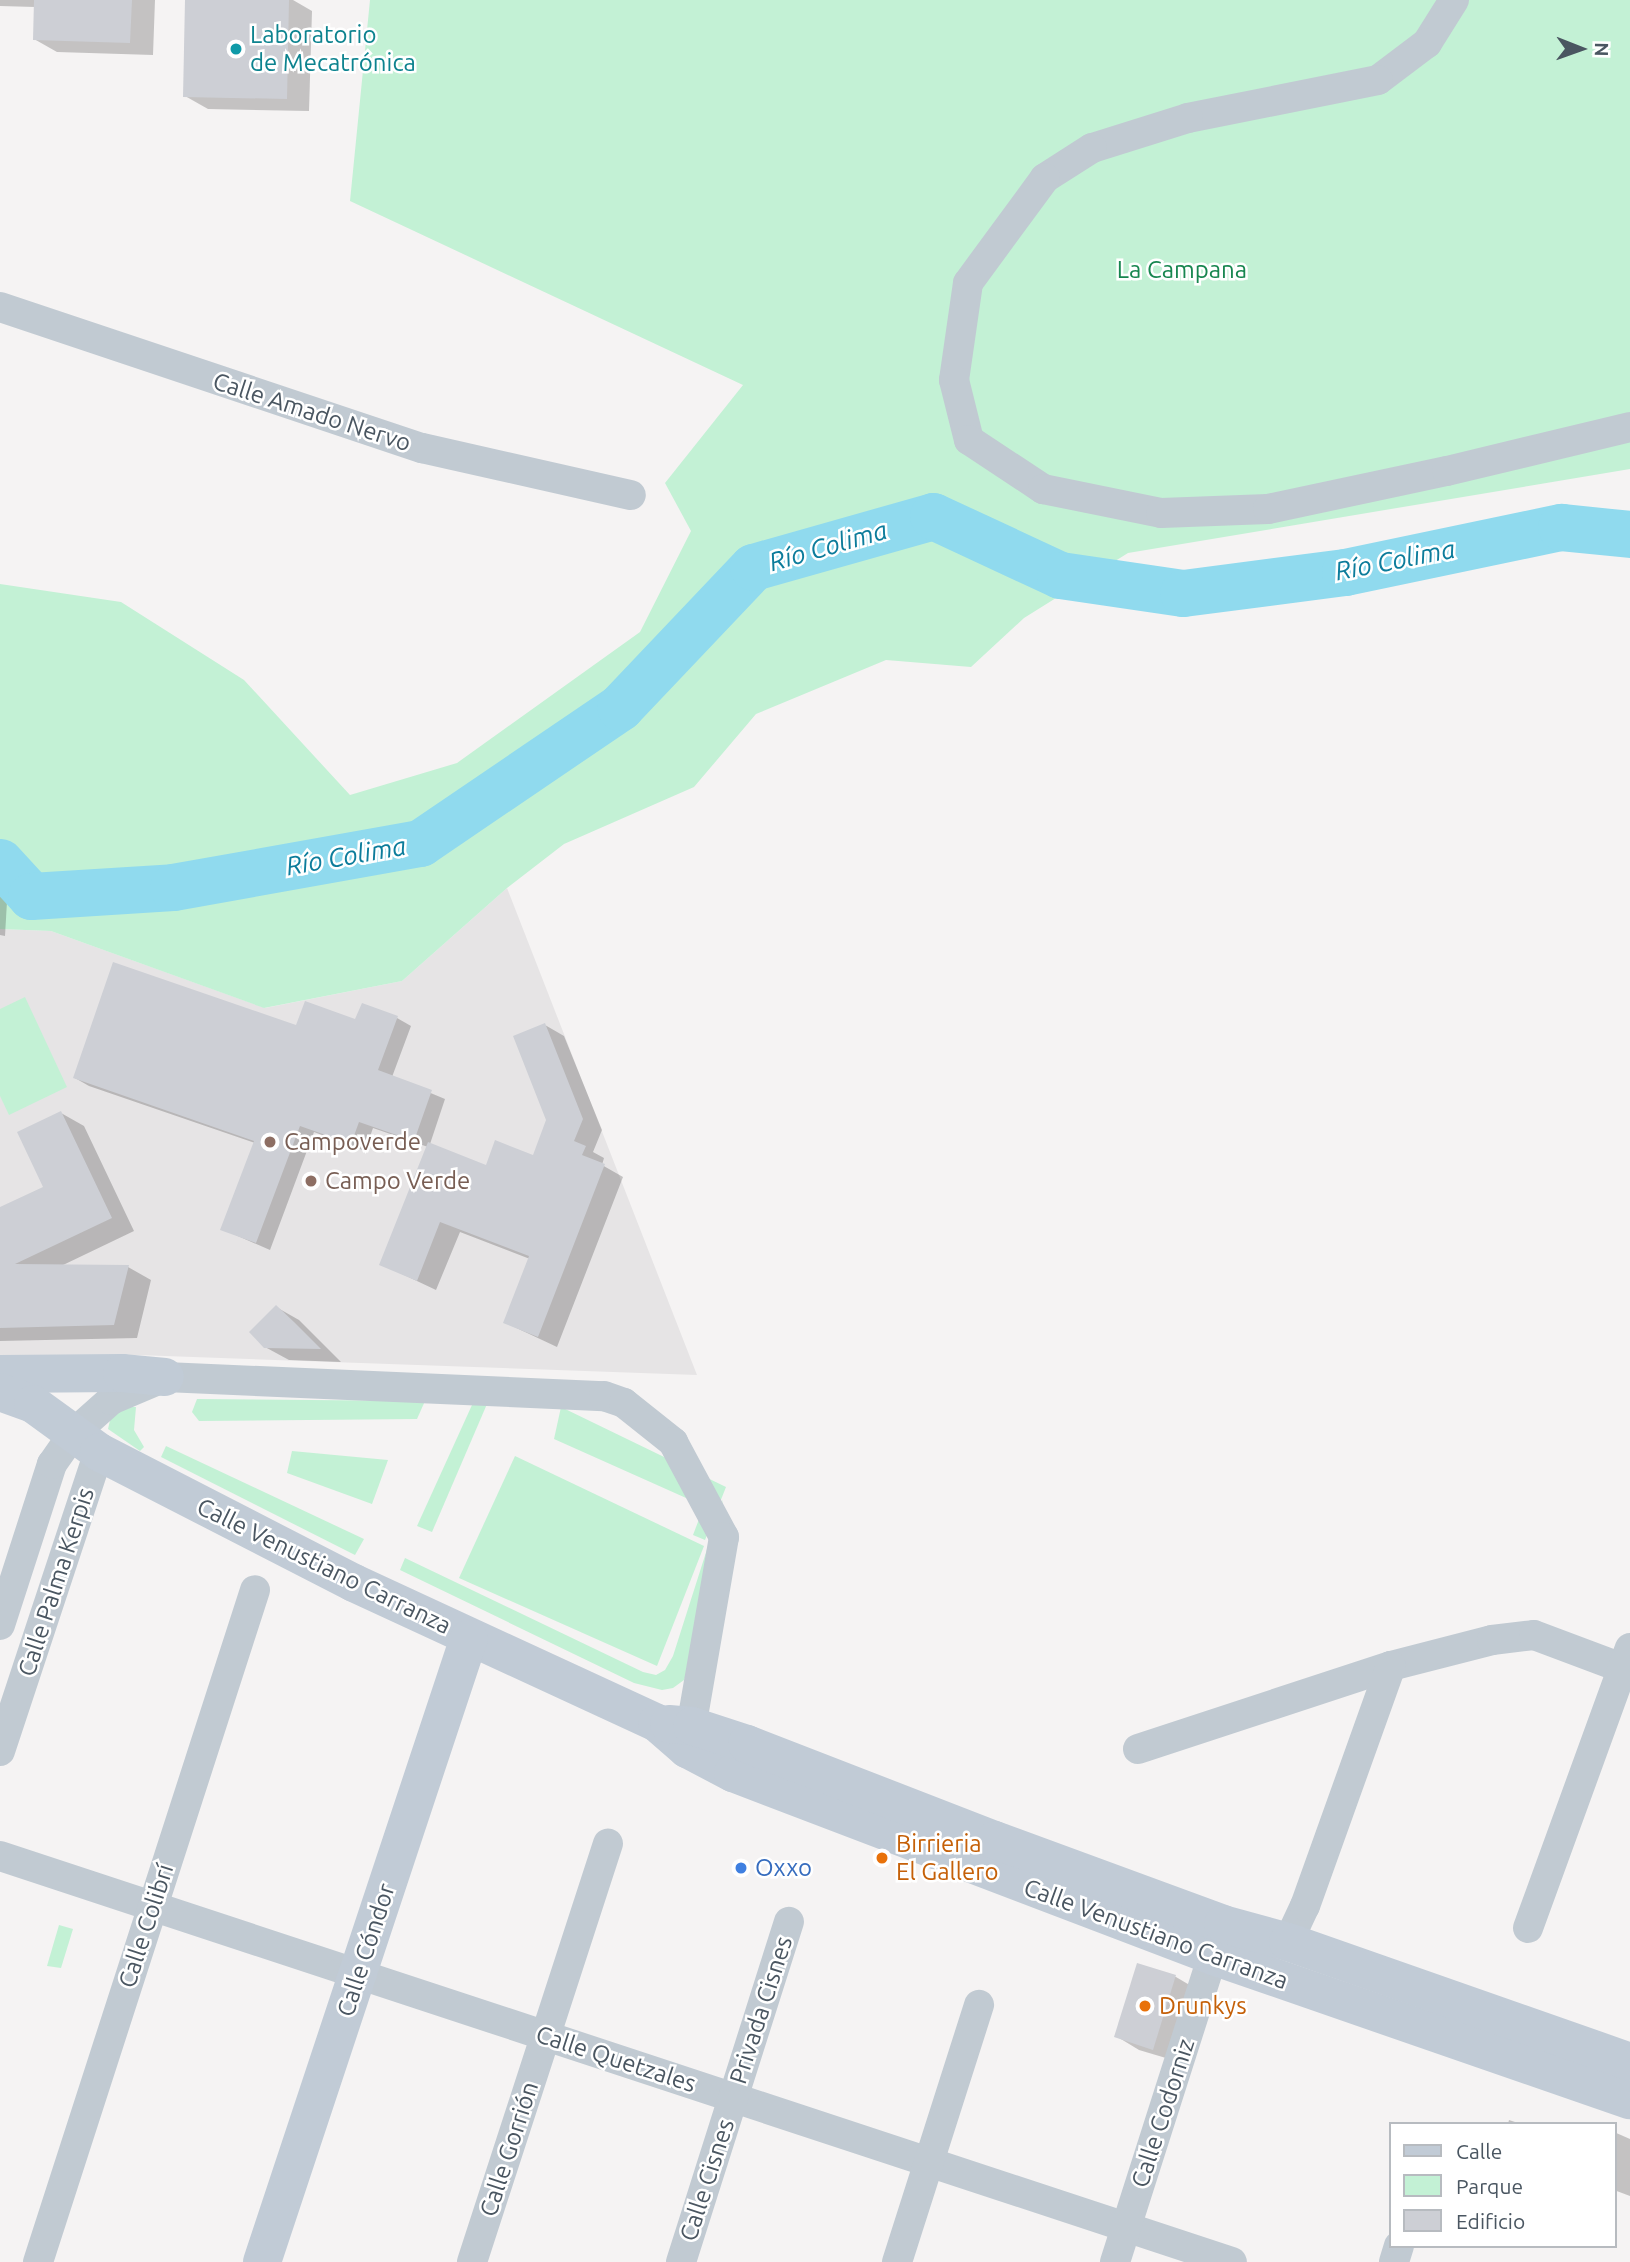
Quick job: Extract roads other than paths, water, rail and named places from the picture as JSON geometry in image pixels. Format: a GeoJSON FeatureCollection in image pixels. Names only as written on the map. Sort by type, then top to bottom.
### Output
{"type":"FeatureCollection","features":[{"type":"Feature","properties":{"kind":"street"},"geometry":{"type":"LineString","coordinates":[[1454,0],[1427,43],[1378,80],[1188,118],[1092,148],[1045,178],[968,283],[954,380],[969,440],[1043,489],[1161,513],[1268,509],[1447,471],[1630,427]]}},
{"type":"Feature","properties":{"kind":"street","name":"Calle Amado Nervo"},"geometry":{"type":"LineString","coordinates":[[0,307],[422,448],[631,495]]}},
{"type":"Feature","properties":{"kind":"street"},"geometry":{"type":"LineString","coordinates":[[0,1374],[122,1373],[604,1396],[624,1403],[673,1442],[724,1537],[679,1733]]}},
{"type":"Feature","properties":{"kind":"street"},"geometry":{"type":"LineString","coordinates":[[87,1443],[111,1400],[164,1377]]}},
{"type":"Feature","properties":{"kind":"street","name":"Calle Venustiano Carranza"},"geometry":{"type":"LineString","coordinates":[[0,1392],[33,1404],[87,1443],[354,1583],[679,1733],[837,1796],[1218,1940],[1304,1989],[1630,2101]]}},
{"type":"Feature","properties":{"kind":"street","name":"Calle Palma Kerpis"},"geometry":{"type":"LineString","coordinates":[[0,1625],[52,1464],[87,1443]]}},
{"type":"Feature","properties":{"kind":"street","name":"Calle Palma Kerpis"},"geometry":{"type":"LineString","coordinates":[[0,1751],[87,1443]]}},
{"type":"Feature","properties":{"kind":"street","name":"Calle Colibrí"},"geometry":{"type":"LineString","coordinates":[[38,2262],[255,1590]]}},
{"type":"Feature","properties":{"kind":"street"},"geometry":{"type":"LineString","coordinates":[[1138,1749],[1391,1666],[1492,1640],[1534,1635],[1626,1658],[1528,1928]]}},
{"type":"Feature","properties":{"kind":"street","name":"Calle Cóndor"},"geometry":{"type":"LineString","coordinates":[[262,2262],[469,1638]]}},
{"type":"Feature","properties":{"kind":"street"},"geometry":{"type":"LineString","coordinates":[[1304,1989],[1302,1947],[1305,1906],[1391,1666]]}},
{"type":"Feature","properties":{"kind":"street","name":"Calle Gorrión"},"geometry":{"type":"LineString","coordinates":[[472,2262],[608,1844]]}},
{"type":"Feature","properties":{"kind":"street","name":"Calle Quetzales"},"geometry":{"type":"LineString","coordinates":[[0,1856],[1233,2262]]}},
{"type":"Feature","properties":{"kind":"street","name":"Privada Cisnes"},"geometry":{"type":"LineString","coordinates":[[733,2098],[789,1922]]}},
{"type":"Feature","properties":{"kind":"street","name":"Calle Venustiano Carranza"},"geometry":{"type":"LineString","coordinates":[[1218,1940],[1302,1947],[1630,2062]]}},
{"type":"Feature","properties":{"kind":"street","name":"Calle Codorniz"},"geometry":{"type":"LineString","coordinates":[[1115,2262],[1218,1940]]}},
{"type":"Feature","properties":{"kind":"street"},"geometry":{"type":"LineString","coordinates":[[897,2262],[979,2005]]}},
{"type":"Feature","properties":{"kind":"street","name":"Calle Cisnes"},"geometry":{"type":"LineString","coordinates":[[681,2262],[733,2098]]}},
{"type":"Feature","properties":{"kind":"waterway","name":"Río Colima"},"geometry":{"type":"LineString","coordinates":[[0,862],[31,896],[173,887],[420,843],[620,707],[753,567],[933,516],[1060,575],[1183,593],[1345,572],[1561,527],[1630,534]]}},
{"type":"Feature","properties":{"kind":"place","name":"Laboratorio de Mecatrónica"},"geometry":{"type":"Point","coordinates":[236,49]}},
{"type":"Feature","properties":{"kind":"place","name":"Campoverde"},"geometry":{"type":"Point","coordinates":[270,1142]}},
{"type":"Feature","properties":{"kind":"place","name":"Campo Verde"},"geometry":{"type":"Point","coordinates":[311,1181]}},
{"type":"Feature","properties":{"kind":"place","name":"Birrieria El Gallero"},"geometry":{"type":"Point","coordinates":[882,1858]}},
{"type":"Feature","properties":{"kind":"place","name":"Oxxo"},"geometry":{"type":"Point","coordinates":[741,1868]}},
{"type":"Feature","properties":{"kind":"place","name":"Drunkys"},"geometry":{"type":"Point","coordinates":[1145,2006]}},
{"type":"Feature","properties":{"kind":"park label","name":"La Campana"},"geometry":{"type":"Point","coordinates":[1182,270]}}]}
